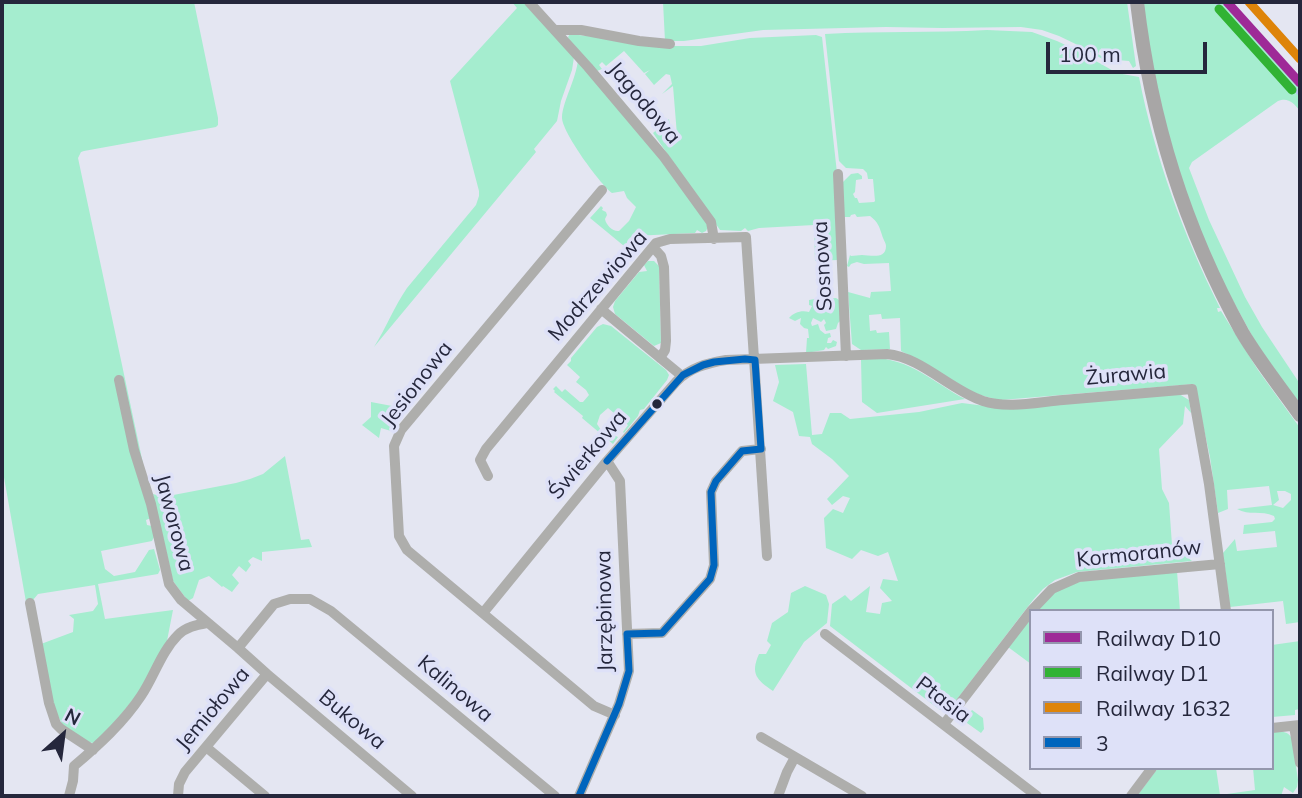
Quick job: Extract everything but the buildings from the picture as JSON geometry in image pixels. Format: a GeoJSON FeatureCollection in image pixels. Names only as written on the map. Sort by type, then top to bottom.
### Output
{"type":"FeatureCollection","features":[{"type":"Feature","properties":{"kind":"main road"},"geometry":{"type":"LineString","coordinates":[[1137,2],[1155,114],[1193,229],[1243,333],[1300,415]]}},
{"type":"Feature","properties":{"kind":"street","name":"Jagodowa"},"geometry":{"type":"LineString","coordinates":[[529,2],[664,157],[711,222],[714,239]]}},
{"type":"Feature","properties":{"kind":"street"},"geometry":{"type":"LineString","coordinates":[[555,30],[581,30],[670,44]]}},
{"type":"Feature","properties":{"kind":"street","name":"Sosnowa"},"geometry":{"type":"LineString","coordinates":[[838,174],[846,356]]}},
{"type":"Feature","properties":{"kind":"street","name":"Jesionowa"},"geometry":{"type":"LineString","coordinates":[[602,190],[401,430],[394,446],[398,536],[407,550],[594,706],[615,715]]}},
{"type":"Feature","properties":{"kind":"street","name":"Modrzewiowa"},"geometry":{"type":"LineString","coordinates":[[488,476],[480,460],[486,449],[656,243],[665,240],[746,237],[767,555]]}},
{"type":"Feature","properties":{"kind":"street"},"geometry":{"type":"LineString","coordinates":[[653,247],[660,253],[664,264],[666,341],[665,351],[660,358]]}},
{"type":"Feature","properties":{"kind":"street"},"geometry":{"type":"LineString","coordinates":[[601,309],[682,376]]}},
{"type":"Feature","properties":{"kind":"street","name":"Świerkowa"},"geometry":{"type":"LineString","coordinates":[[483,613],[607,461],[682,376],[703,365],[745,359],[894,355],[912,362],[967,394]]}},
{"type":"Feature","properties":{"kind":"street","name":"Jaworowa"},"geometry":{"type":"LineString","coordinates":[[119,380],[134,450],[155,522],[166,578],[177,595],[237,648]]}},
{"type":"Feature","properties":{"kind":"street","name":"Żurawia"},"geometry":{"type":"LineString","coordinates":[[967,394],[981,401],[1013,404],[1192,389],[1209,484],[1226,609]]}},
{"type":"Feature","properties":{"kind":"street"},"geometry":{"type":"LineString","coordinates":[[627,634],[662,634],[710,579],[714,565],[711,492],[716,481],[742,451],[761,449]]}},
{"type":"Feature","properties":{"kind":"street","name":"Jarzębinowa"},"geometry":{"type":"LineString","coordinates":[[579,796],[615,715],[629,671],[620,481],[607,461]]}},
{"type":"Feature","properties":{"kind":"street","name":"Kormoranów"},"geometry":{"type":"LineString","coordinates":[[1033,609],[1052,589],[1079,577],[1220,564]]}},
{"type":"Feature","properties":{"kind":"street","name":"Jemiołowa"},"geometry":{"type":"LineString","coordinates":[[178,796],[179,784],[185,772],[267,674],[237,648],[274,604],[290,599],[310,599],[331,611]]}},
{"type":"Feature","properties":{"kind":"street"},"geometry":{"type":"LineString","coordinates":[[30,603],[49,703],[56,724],[93,750]]}},
{"type":"Feature","properties":{"kind":"street","name":"Kalinowa"},"geometry":{"type":"LineString","coordinates":[[331,611],[555,796]]}},
{"type":"Feature","properties":{"kind":"street","name":"Kormoranów"},"geometry":{"type":"LineString","coordinates":[[944,724],[1029,614]]}},
{"type":"Feature","properties":{"kind":"street"},"geometry":{"type":"LineString","coordinates":[[69,796],[74,781],[74,765],[117,726],[141,696],[176,637],[190,627],[207,623]]}},
{"type":"Feature","properties":{"kind":"street","name":"Ptasia"},"geometry":{"type":"LineString","coordinates":[[825,634],[1037,796]]}},
{"type":"Feature","properties":{"kind":"street","name":"Bukowa"},"geometry":{"type":"LineString","coordinates":[[267,674],[412,796]]}},
{"type":"Feature","properties":{"kind":"street"},"geometry":{"type":"LineString","coordinates":[[1274,728],[1297,725],[1300,763]]}},
{"type":"Feature","properties":{"kind":"street"},"geometry":{"type":"LineString","coordinates":[[761,737],[862,796]]}},
{"type":"Feature","properties":{"kind":"street"},"geometry":{"type":"LineString","coordinates":[[206,747],[265,796]]}},
{"type":"Feature","properties":{"kind":"street"},"geometry":{"type":"LineString","coordinates":[[778,796],[795,757]]}},
{"type":"Feature","properties":{"kind":"street"},"geometry":{"type":"LineString","coordinates":[[1130,796],[1150,770]]}},
{"type":"Feature","properties":{"kind":"green space"},"geometry":{"type":"Polygon","coordinates":[[[2,2],[194,2],[218,118],[216,127],[84,151],[78,158],[145,473],[151,518],[146,520],[147,525],[152,526],[154,537],[152,541],[101,551],[105,569],[114,576],[135,572],[149,550],[154,549],[160,570],[158,574],[98,584],[105,619],[173,610],[166,646],[140,691],[102,738],[93,743],[64,727],[55,711],[41,644],[73,632],[74,619],[69,615],[93,611],[98,604],[95,585],[38,594],[33,600],[26,602],[2,466],[2,2]]]}},
{"type":"Feature","properties":{"kind":"green space"},"geometry":{"type":"Polygon","coordinates":[[[512,2],[523,2],[574,57],[557,121],[534,149],[536,152],[374,347],[407,288],[476,205],[479,191],[450,81],[517,8],[512,2]]]}},
{"type":"Feature","properties":{"kind":"green space"},"geometry":{"type":"Polygon","coordinates":[[[663,2],[1127,2],[1136,66],[1133,68],[1129,61],[1117,60],[1100,49],[1098,54],[1114,64],[1110,64],[1059,36],[1021,27],[763,30],[684,41],[665,41],[663,2]]]}},
{"type":"Feature","properties":{"kind":"green space"},"geometry":{"type":"Polygon","coordinates":[[[1141,2],[1221,2],[1300,89],[1300,111],[1290,102],[1278,101],[1192,162],[1189,168],[1209,220],[1245,297],[1300,384],[1300,406],[1255,341],[1216,270],[1179,179],[1160,114],[1141,2]]]}},
{"type":"Feature","properties":{"kind":"green space"},"geometry":{"type":"Polygon","coordinates":[[[987,30],[1032,32],[1078,51],[1117,73],[1139,77],[1162,166],[1194,252],[1220,308],[1217,308],[1218,312],[1221,311],[1258,370],[1300,428],[1300,622],[1286,624],[1283,601],[1230,607],[1223,553],[1235,539],[1237,551],[1277,547],[1275,531],[1243,534],[1244,525],[1272,522],[1275,519],[1269,514],[1237,509],[1272,505],[1269,486],[1227,490],[1228,509],[1218,513],[1210,457],[1194,384],[1001,400],[962,387],[901,351],[900,318],[882,319],[881,314],[869,315],[870,331],[889,332],[890,349],[861,350],[852,344],[848,292],[870,298],[871,292],[891,291],[889,263],[857,262],[847,266],[850,255],[881,255],[886,246],[878,224],[870,216],[857,217],[855,214],[844,217],[842,183],[851,174],[858,173],[862,179],[856,180],[853,194],[855,198],[859,203],[874,202],[873,179],[868,179],[863,169],[846,168],[839,161],[825,34],[987,30]],[[1277,491],[1279,500],[1273,505],[1283,508],[1291,500],[1291,494],[1277,491]]]}},
{"type":"Feature","properties":{"kind":"green space"},"geometry":{"type":"Polygon","coordinates":[[[570,34],[674,46],[701,46],[750,38],[822,37],[837,173],[837,260],[815,261],[814,225],[748,231],[745,228],[741,231],[720,230],[653,133],[669,119],[671,136],[677,135],[673,86],[662,94],[672,84],[670,75],[666,74],[654,85],[645,74],[650,70],[644,73],[624,51],[606,66],[602,62],[599,65],[602,69],[597,71],[569,40],[570,34]]]}},
{"type":"Feature","properties":{"kind":"green space"},"geometry":{"type":"Polygon","coordinates":[[[578,60],[660,156],[707,222],[706,231],[633,236],[624,246],[590,218],[601,206],[606,212],[608,226],[619,231],[629,221],[636,207],[624,191],[612,193],[599,179],[574,145],[563,124],[563,111],[578,60]]]}},
{"type":"Feature","properties":{"kind":"green space"},"geometry":{"type":"Polygon","coordinates":[[[648,261],[654,261],[659,266],[661,343],[654,346],[615,314],[613,307],[639,272],[647,271],[644,265],[648,261]]]}},
{"type":"Feature","properties":{"kind":"green space"},"geometry":{"type":"Polygon","coordinates":[[[824,299],[839,300],[843,318],[836,329],[826,331],[824,319],[821,322],[813,318],[811,323],[812,326],[818,324],[825,334],[830,333],[831,337],[827,343],[833,340],[837,342],[836,346],[806,353],[808,329],[800,324],[801,318],[795,321],[789,318],[798,312],[809,312],[812,306],[809,305],[809,300],[823,302],[824,299]]]}},
{"type":"Feature","properties":{"kind":"green space"},"geometry":{"type":"Polygon","coordinates":[[[603,324],[611,326],[669,375],[624,433],[628,425],[608,408],[600,415],[597,424],[601,430],[618,437],[613,444],[553,389],[556,386],[562,392],[565,389],[580,402],[589,395],[576,382],[580,377],[567,365],[597,327],[603,324]]]}},
{"type":"Feature","properties":{"kind":"green space"},"geometry":{"type":"Polygon","coordinates":[[[886,359],[910,367],[965,399],[877,413],[862,402],[861,360],[886,359]]]}},
{"type":"Feature","properties":{"kind":"green space"},"geometry":{"type":"Polygon","coordinates":[[[806,364],[812,435],[822,434],[830,413],[841,413],[850,419],[919,412],[962,403],[1009,409],[1179,394],[1189,400],[1191,413],[1185,406],[1183,424],[1159,449],[1162,489],[1169,503],[1172,545],[1192,561],[1077,572],[1055,580],[1033,600],[951,707],[948,705],[944,710],[940,710],[830,626],[832,604],[845,595],[851,601],[870,586],[866,612],[880,614],[882,603],[892,601],[880,588],[883,579],[898,581],[888,552],[878,556],[861,550],[852,559],[826,548],[824,518],[833,509],[843,513],[850,498],[843,496],[832,505],[827,499],[849,476],[812,444],[810,437],[799,436],[793,412],[773,401],[779,382],[775,365],[806,364]]]}},
{"type":"Feature","properties":{"kind":"green space"},"geometry":{"type":"Polygon","coordinates":[[[371,402],[408,409],[391,431],[381,428],[379,438],[362,425],[371,417],[371,402]]]}},
{"type":"Feature","properties":{"kind":"green space"},"geometry":{"type":"Polygon","coordinates":[[[285,456],[301,540],[309,539],[312,547],[262,552],[262,561],[253,557],[248,561],[251,565],[246,572],[239,566],[232,575],[239,583],[232,592],[209,576],[199,580],[193,598],[188,601],[173,581],[153,494],[163,497],[250,479],[263,474],[285,456]]]}},
{"type":"Feature","properties":{"kind":"green space"},"geometry":{"type":"Polygon","coordinates":[[[1177,571],[1180,609],[1038,609],[1049,596],[1067,585],[1091,579],[1177,571]]]}},
{"type":"Feature","properties":{"kind":"green space"},"geometry":{"type":"Polygon","coordinates":[[[805,586],[826,595],[829,604],[827,623],[804,642],[773,691],[757,676],[756,661],[759,654],[766,654],[771,645],[767,641],[772,623],[788,612],[791,593],[805,586]]]}},
{"type":"Feature","properties":{"kind":"green space"},"geometry":{"type":"Polygon","coordinates":[[[1029,620],[1029,663],[1008,647],[1029,620]]]}},
{"type":"Feature","properties":{"kind":"green space"},"geometry":{"type":"Polygon","coordinates":[[[1300,641],[1300,709],[1295,710],[1295,715],[1274,717],[1274,645],[1300,641]]]}},
{"type":"Feature","properties":{"kind":"green space"},"geometry":{"type":"Polygon","coordinates":[[[972,710],[983,718],[984,729],[981,733],[967,723],[966,717],[972,710]]]}},
{"type":"Feature","properties":{"kind":"green space"},"geometry":{"type":"Polygon","coordinates":[[[1274,732],[1286,733],[1292,739],[1298,780],[1293,793],[1284,787],[1281,796],[1137,796],[1156,770],[1216,770],[1220,795],[1255,790],[1253,770],[1274,770],[1274,732]]]}},
{"type":"Feature","properties":{"kind":"waterway"},"geometry":{"type":"LineString","coordinates":[[1216,2],[1300,95]]}},
{"type":"Feature","properties":{"kind":"waterway"},"geometry":{"type":"LineString","coordinates":[[1246,2],[1300,61]]}},
{"type":"Feature","properties":{"kind":"rail line","name":"D10"},"geometry":{"type":"LineString","coordinates":[[1227,2],[1300,83]]}},
{"type":"Feature","properties":{"kind":"rail line","name":"1632"},"geometry":{"type":"LineString","coordinates":[[1249,2],[1300,59]]}},
{"type":"Feature","properties":{"kind":"rail line","name":"D1"},"geometry":{"type":"LineString","coordinates":[[1219,9],[1292,90]]}},
{"type":"Feature","properties":{"kind":"transit line","name":"3"},"geometry":{"type":"LineString","coordinates":[[579,796],[619,704],[629,671],[627,634],[662,633],[710,579],[714,565],[711,492],[716,481],[742,451],[761,449],[755,360],[714,362],[683,375],[607,461]]}}]}
